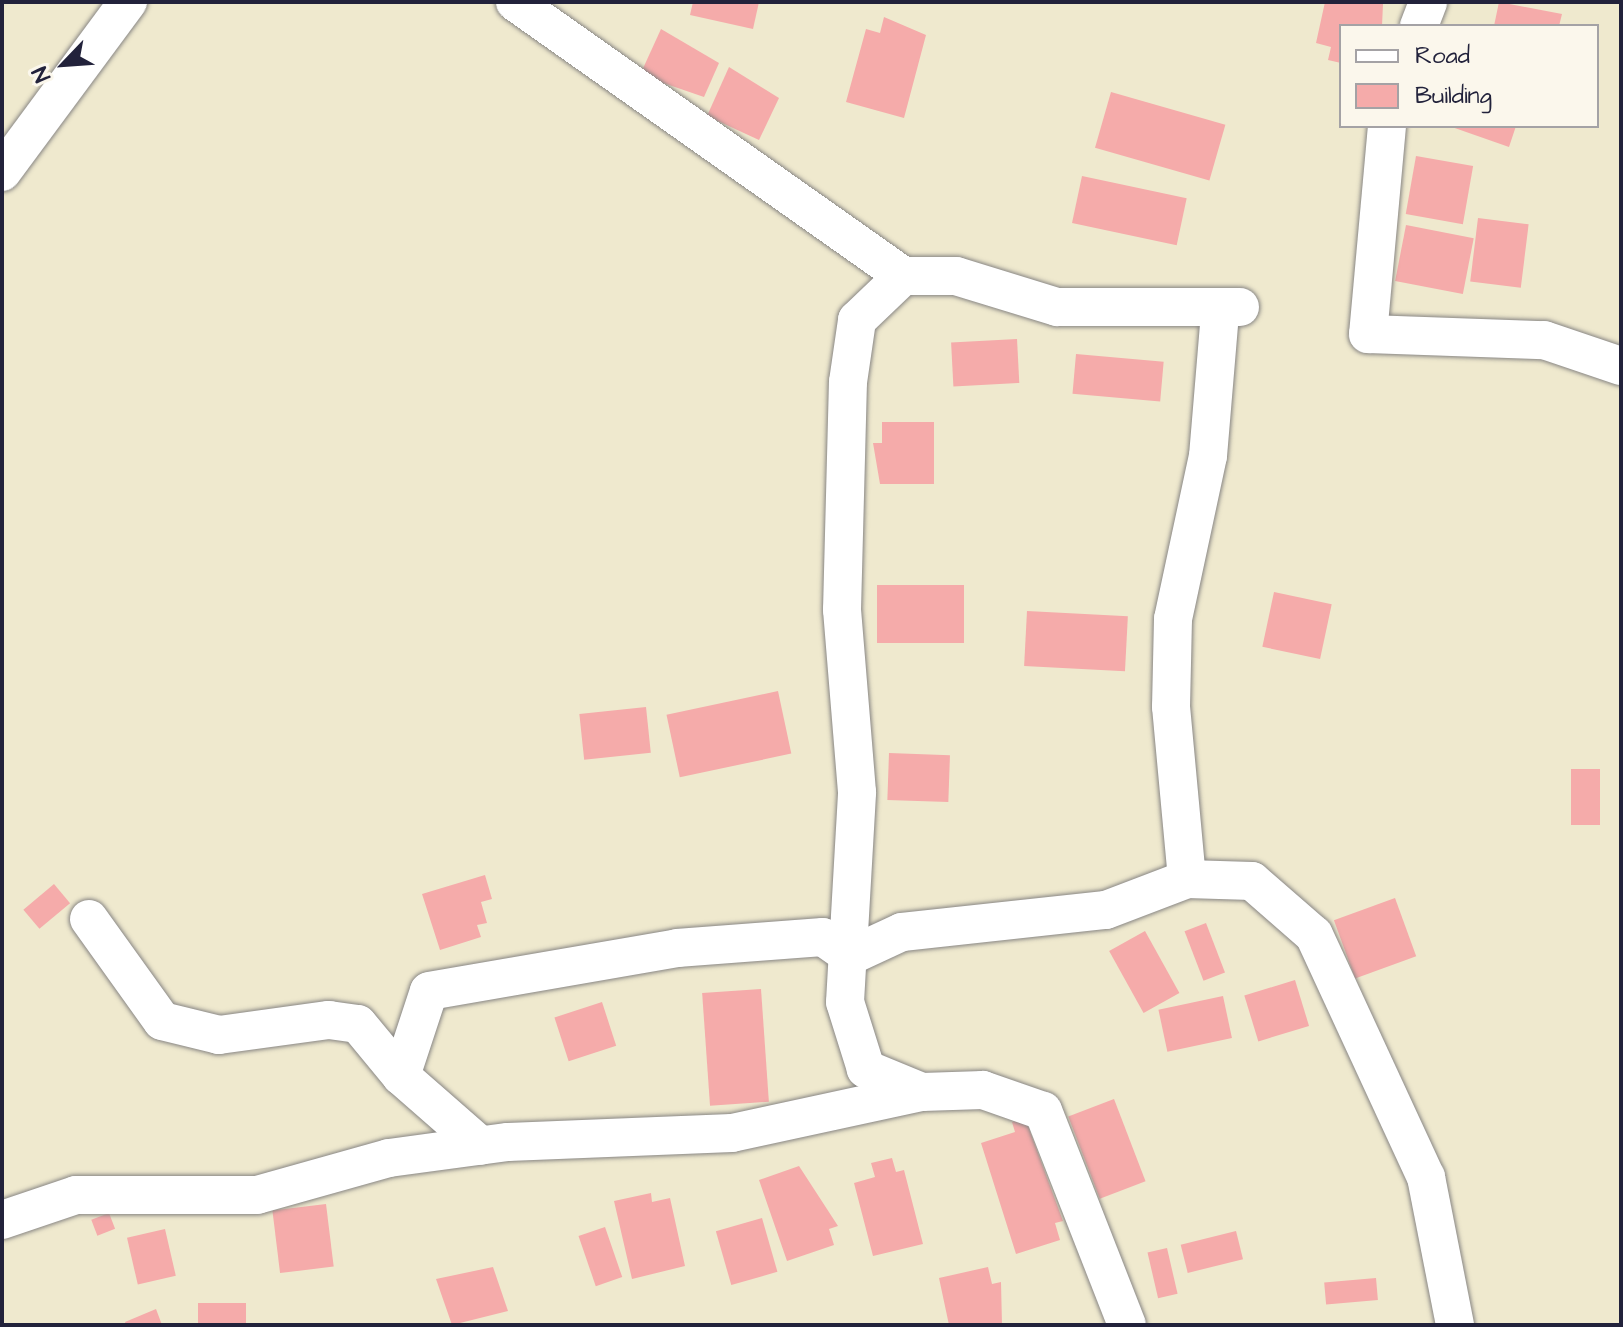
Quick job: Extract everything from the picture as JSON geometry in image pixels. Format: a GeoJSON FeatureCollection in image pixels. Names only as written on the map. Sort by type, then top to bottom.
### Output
{"type":"FeatureCollection","features":[{"type":"Feature","properties":{"kind":"street"},"geometry":{"type":"LineString","coordinates":[[2,172],[128,2]]}},
{"type":"Feature","properties":{"kind":"street"},"geometry":{"type":"LineString","coordinates":[[515,2],[903,276],[956,276],[1057,307],[1229,316],[1208,456],[1173,619],[1171,707],[1187,879]]}},
{"type":"Feature","properties":{"kind":"street"},"geometry":{"type":"LineString","coordinates":[[1420,24],[1428,2]]}},
{"type":"Feature","properties":{"kind":"street"},"geometry":{"type":"LineString","coordinates":[[1387,128],[1368,334],[1544,340],[1621,366]]}},
{"type":"Feature","properties":{"kind":"street"},"geometry":{"type":"LineString","coordinates":[[903,276],[857,320],[848,382],[842,610],[857,792],[845,1002],[866,1069],[922,1092]]}},
{"type":"Feature","properties":{"kind":"street"},"geometry":{"type":"LineString","coordinates":[[850,956],[902,932],[1106,910],[1187,879],[1252,881],[1314,935],[1426,1177],[1455,1325]]}},
{"type":"Feature","properties":{"kind":"street"},"geometry":{"type":"LineString","coordinates":[[89,919],[162,1021],[219,1035],[329,1020],[358,1024],[401,1076],[481,1146]]}},
{"type":"Feature","properties":{"kind":"street"},"geometry":{"type":"LineString","coordinates":[[401,1076],[429,991],[677,948],[823,937],[850,956]]}},
{"type":"Feature","properties":{"kind":"street"},"geometry":{"type":"LineString","coordinates":[[2,1220],[76,1195],[257,1195],[389,1158],[481,1146],[732,1133],[922,1092],[983,1090],[1043,1111],[1127,1325]]}},
{"type":"Feature","properties":{"kind":"building"},"geometry":{"type":"Polygon","coordinates":[[[693,2],[759,2],[753,29],[690,15],[693,2]]]}},
{"type":"Feature","properties":{"kind":"building"},"geometry":{"type":"Polygon","coordinates":[[[1325,2],[1383,4],[1382,24],[1339,24],[1339,63],[1328,60],[1331,47],[1316,43],[1325,2]]]}},
{"type":"Feature","properties":{"kind":"building"},"geometry":{"type":"Polygon","coordinates":[[[1499,2],[1562,14],[1560,24],[1494,24],[1499,2]]]}},
{"type":"Feature","properties":{"kind":"building"},"geometry":{"type":"Polygon","coordinates":[[[884,17],[926,35],[904,118],[846,102],[866,29],[880,33],[884,17]]]}},
{"type":"Feature","properties":{"kind":"building"},"geometry":{"type":"Polygon","coordinates":[[[661,29],[719,63],[704,97],[640,75],[661,29]]]}},
{"type":"Feature","properties":{"kind":"building"},"geometry":{"type":"Polygon","coordinates":[[[729,67],[779,98],[759,140],[707,116],[729,67]]]}},
{"type":"Feature","properties":{"kind":"building"},"geometry":{"type":"Polygon","coordinates":[[[1111,92],[1225,125],[1209,181],[1095,148],[1111,92]]]}},
{"type":"Feature","properties":{"kind":"building"},"geometry":{"type":"Polygon","coordinates":[[[1455,128],[1515,128],[1509,147],[1455,128]]]}},
{"type":"Feature","properties":{"kind":"building"},"geometry":{"type":"Polygon","coordinates":[[[1416,156],[1473,166],[1463,224],[1406,214],[1416,156]]]}},
{"type":"Feature","properties":{"kind":"building"},"geometry":{"type":"Polygon","coordinates":[[[1082,176],[1187,198],[1177,245],[1072,223],[1082,176]]]}},
{"type":"Feature","properties":{"kind":"building"},"geometry":{"type":"Polygon","coordinates":[[[1478,218],[1529,224],[1521,288],[1470,282],[1478,218]]]}},
{"type":"Feature","properties":{"kind":"building"},"geometry":{"type":"Polygon","coordinates":[[[1406,225],[1474,238],[1463,294],[1395,281],[1406,225]]]}},
{"type":"Feature","properties":{"kind":"building"},"geometry":{"type":"Polygon","coordinates":[[[1017,339],[1019,383],[953,386],[951,342],[1017,339]]]}},
{"type":"Feature","properties":{"kind":"building"},"geometry":{"type":"Polygon","coordinates":[[[1076,354],[1164,362],[1160,402],[1073,394],[1076,354]]]}},
{"type":"Feature","properties":{"kind":"building"},"geometry":{"type":"Polygon","coordinates":[[[882,422],[934,422],[934,484],[880,484],[873,443],[882,443],[882,422]]]}},
{"type":"Feature","properties":{"kind":"building"},"geometry":{"type":"Polygon","coordinates":[[[877,585],[964,585],[964,643],[877,643],[877,585]]]}},
{"type":"Feature","properties":{"kind":"building"},"geometry":{"type":"Polygon","coordinates":[[[1274,592],[1332,604],[1320,659],[1262,647],[1274,592]]]}},
{"type":"Feature","properties":{"kind":"building"},"geometry":{"type":"Polygon","coordinates":[[[1027,611],[1128,616],[1125,671],[1024,666],[1027,611]]]}},
{"type":"Feature","properties":{"kind":"building"},"geometry":{"type":"Polygon","coordinates":[[[778,691],[791,754],[680,777],[666,715],[778,691]]]}},
{"type":"Feature","properties":{"kind":"building"},"geometry":{"type":"Polygon","coordinates":[[[646,707],[651,753],[584,760],[579,714],[646,707]]]}},
{"type":"Feature","properties":{"kind":"building"},"geometry":{"type":"Polygon","coordinates":[[[889,753],[950,755],[948,802],[887,800],[889,753]]]}},
{"type":"Feature","properties":{"kind":"building"},"geometry":{"type":"Polygon","coordinates":[[[1571,769],[1600,769],[1600,825],[1571,825],[1571,769]]]}},
{"type":"Feature","properties":{"kind":"building"},"geometry":{"type":"Polygon","coordinates":[[[485,875],[492,899],[481,902],[487,923],[477,925],[481,937],[440,950],[422,894],[485,875]]]}},
{"type":"Feature","properties":{"kind":"building"},"geometry":{"type":"Polygon","coordinates":[[[54,884],[70,903],[39,929],[23,910],[54,884]]]}},
{"type":"Feature","properties":{"kind":"building"},"geometry":{"type":"Polygon","coordinates":[[[1395,898],[1416,956],[1355,978],[1334,920],[1395,898]]]}},
{"type":"Feature","properties":{"kind":"building"},"geometry":{"type":"Polygon","coordinates":[[[1206,923],[1225,972],[1204,981],[1185,931],[1206,923]]]}},
{"type":"Feature","properties":{"kind":"building"},"geometry":{"type":"Polygon","coordinates":[[[1145,931],[1179,993],[1144,1013],[1109,951],[1145,931]]]}},
{"type":"Feature","properties":{"kind":"building"},"geometry":{"type":"Polygon","coordinates":[[[1295,980],[1309,1026],[1258,1041],[1244,995],[1295,980]]]}},
{"type":"Feature","properties":{"kind":"building"},"geometry":{"type":"Polygon","coordinates":[[[761,989],[769,1102],[710,1106],[702,993],[761,989]]]}},
{"type":"Feature","properties":{"kind":"building"},"geometry":{"type":"Polygon","coordinates":[[[1223,996],[1232,1038],[1167,1052],[1158,1010],[1223,996]]]}},
{"type":"Feature","properties":{"kind":"building"},"geometry":{"type":"Polygon","coordinates":[[[602,1002],[616,1046],[569,1061],[554,1017],[602,1002]]]}},
{"type":"Feature","properties":{"kind":"building"},"geometry":{"type":"Polygon","coordinates":[[[1114,1099],[1146,1181],[1100,1199],[1068,1117],[1114,1099]]]}},
{"type":"Feature","properties":{"kind":"building"},"geometry":{"type":"Polygon","coordinates":[[[1025,1118],[1063,1221],[1055,1223],[1060,1240],[1016,1254],[981,1143],[1015,1132],[1012,1122],[1025,1118]]]}},
{"type":"Feature","properties":{"kind":"building"},"geometry":{"type":"Polygon","coordinates":[[[892,1158],[896,1172],[904,1170],[923,1244],[873,1256],[854,1183],[875,1177],[871,1163],[892,1158]]]}},
{"type":"Feature","properties":{"kind":"building"},"geometry":{"type":"Polygon","coordinates":[[[799,1166],[838,1226],[829,1229],[834,1245],[787,1261],[759,1180],[799,1166]]]}},
{"type":"Feature","properties":{"kind":"building"},"geometry":{"type":"Polygon","coordinates":[[[651,1193],[652,1202],[670,1198],[685,1266],[632,1279],[614,1201],[651,1193]]]}},
{"type":"Feature","properties":{"kind":"building"},"geometry":{"type":"Polygon","coordinates":[[[326,1204],[334,1267],[280,1273],[272,1211],[326,1204]]]}},
{"type":"Feature","properties":{"kind":"building"},"geometry":{"type":"Polygon","coordinates":[[[109,1213],[115,1229],[97,1236],[91,1220],[109,1213]]]}},
{"type":"Feature","properties":{"kind":"building"},"geometry":{"type":"Polygon","coordinates":[[[762,1218],[777,1272],[731,1285],[716,1231],[762,1218]]]}},
{"type":"Feature","properties":{"kind":"building"},"geometry":{"type":"Polygon","coordinates":[[[605,1227],[622,1277],[596,1286],[579,1236],[605,1227]]]}},
{"type":"Feature","properties":{"kind":"building"},"geometry":{"type":"Polygon","coordinates":[[[165,1229],[176,1276],[138,1285],[127,1238],[165,1229]]]}},
{"type":"Feature","properties":{"kind":"building"},"geometry":{"type":"Polygon","coordinates":[[[1236,1231],[1243,1259],[1188,1273],[1181,1245],[1236,1231]]]}},
{"type":"Feature","properties":{"kind":"building"},"geometry":{"type":"Polygon","coordinates":[[[1167,1248],[1178,1294],[1158,1298],[1148,1252],[1167,1248]]]}},
{"type":"Feature","properties":{"kind":"building"},"geometry":{"type":"Polygon","coordinates":[[[493,1267],[508,1311],[452,1325],[436,1279],[493,1267]]]}},
{"type":"Feature","properties":{"kind":"building"},"geometry":{"type":"Polygon","coordinates":[[[988,1267],[992,1284],[1001,1282],[1002,1325],[949,1325],[939,1278],[988,1267]]]}},
{"type":"Feature","properties":{"kind":"building"},"geometry":{"type":"Polygon","coordinates":[[[1376,1278],[1378,1300],[1326,1304],[1324,1283],[1376,1278]]]}},
{"type":"Feature","properties":{"kind":"building"},"geometry":{"type":"Polygon","coordinates":[[[198,1303],[246,1303],[246,1325],[198,1325],[198,1303]]]}},
{"type":"Feature","properties":{"kind":"building"},"geometry":{"type":"Polygon","coordinates":[[[156,1309],[162,1325],[126,1325],[125,1322],[156,1309]]]}}]}
